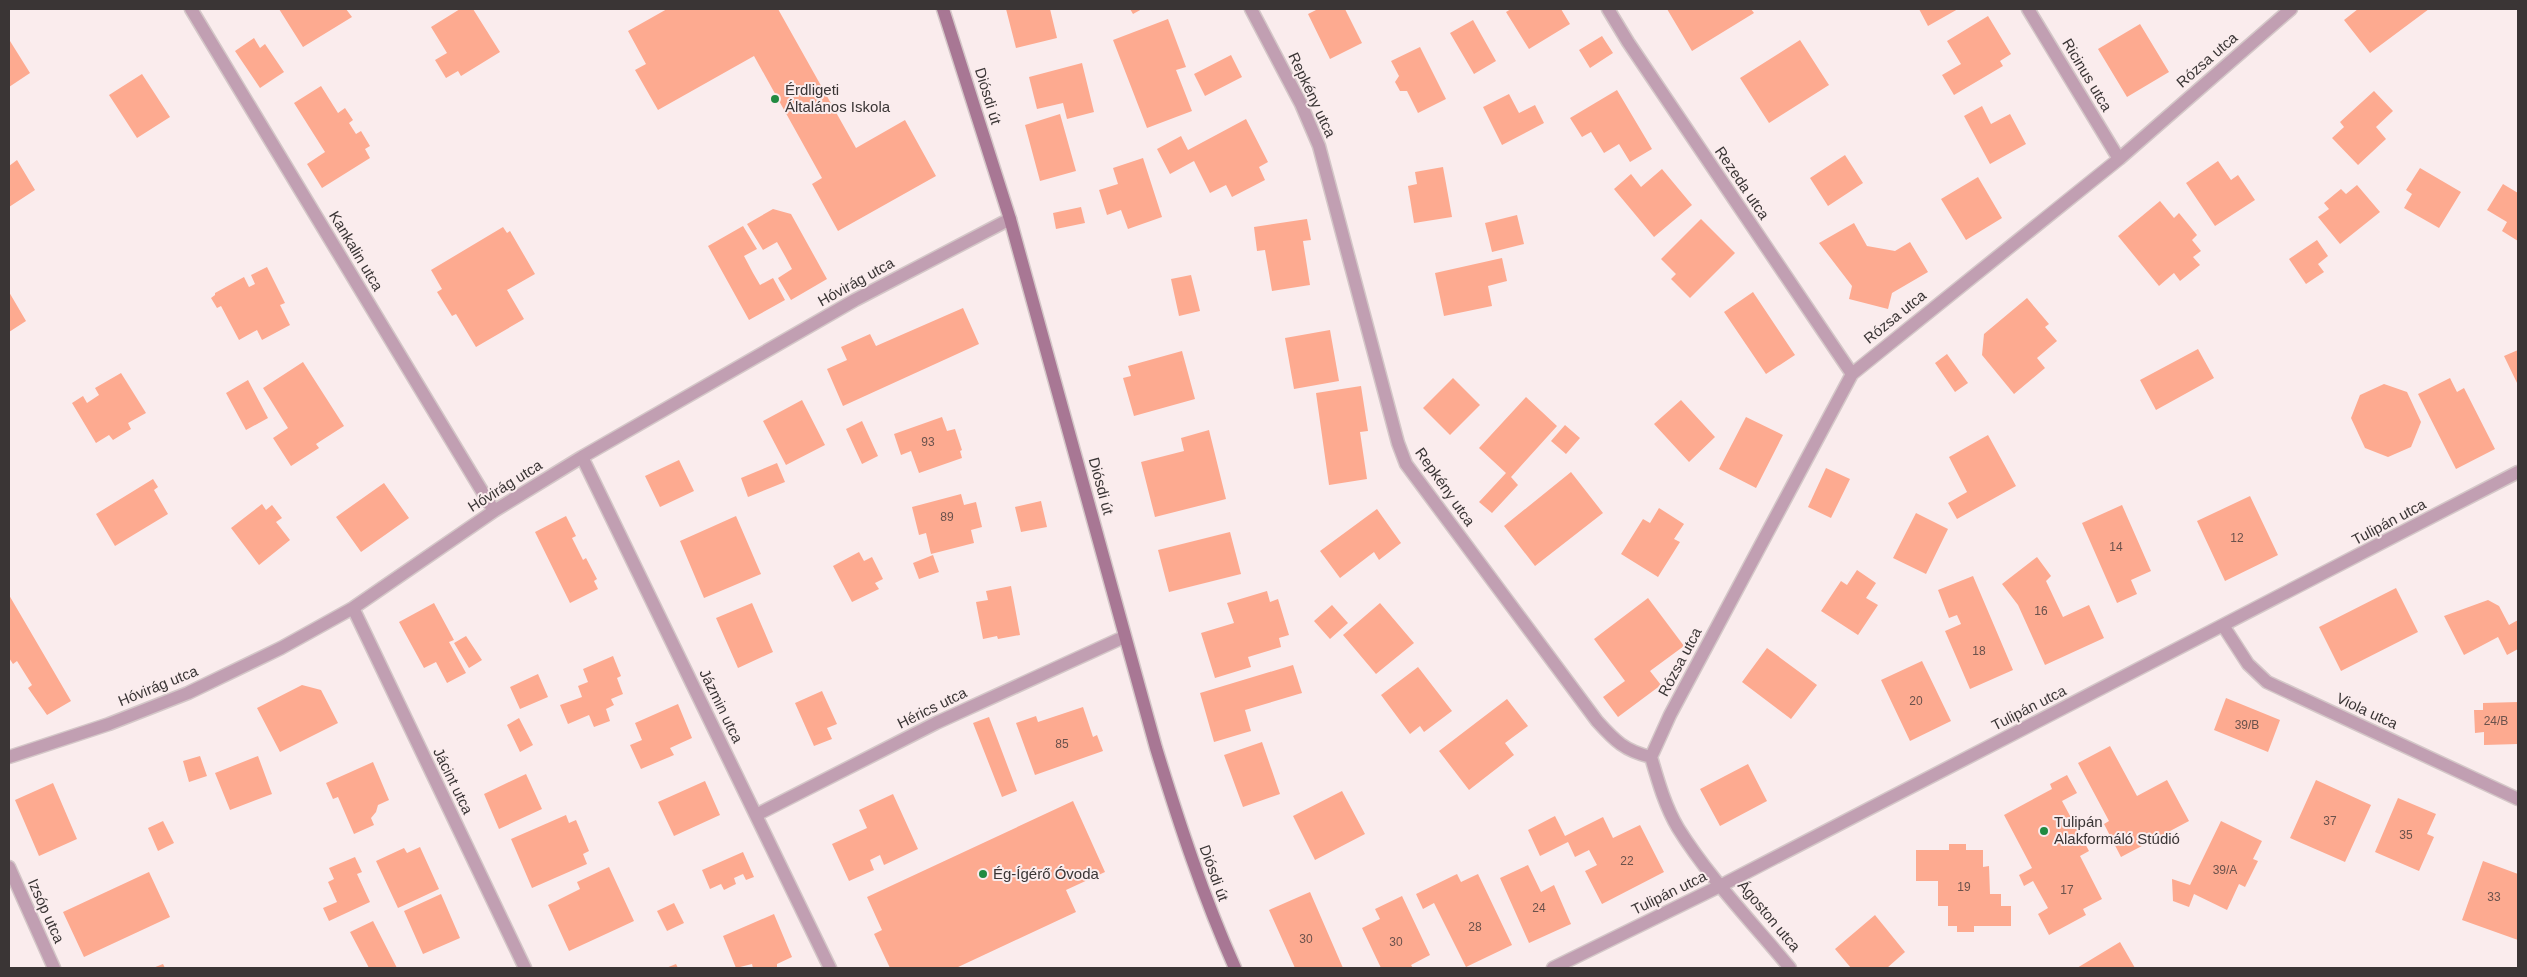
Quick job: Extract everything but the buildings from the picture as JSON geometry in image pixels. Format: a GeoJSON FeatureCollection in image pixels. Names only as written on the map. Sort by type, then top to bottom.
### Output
{"type":"FeatureCollection","features":[{"type":"Feature","properties":{"kind":"main road","name":"Diósdi út"},"geometry":{"type":"LineString","coordinates":[[942,9],[1010,219],[1124,637],[1181,829],[1213,918],[1235,968]]}},
{"type":"Feature","properties":{"kind":"street","name":"Kankalin utca"},"geometry":{"type":"LineString","coordinates":[[191,9],[494,511]]}},
{"type":"Feature","properties":{"kind":"street","name":"Repkény utca"},"geometry":{"type":"LineString","coordinates":[[1251,9],[1301,104],[1319,146],[1398,443],[1406,464],[1597,721],[1614,740],[1632,752],[1651,757]]}},
{"type":"Feature","properties":{"kind":"street","name":"Rezeda utca"},"geometry":{"type":"LineString","coordinates":[[1608,9],[1628,42],[1852,374]]}},
{"type":"Feature","properties":{"kind":"street","name":"Ricinus utca"},"geometry":{"type":"LineString","coordinates":[[2028,9],[2119,159]]}},
{"type":"Feature","properties":{"kind":"street","name":"Rózsa utca"},"geometry":{"type":"LineString","coordinates":[[1651,757],[1670,715],[1852,374],[2119,159],[2291,9]]}},
{"type":"Feature","properties":{"kind":"street","name":"Hóvirág utca"},"geometry":{"type":"LineString","coordinates":[[9,757],[109,724],[188,693],[281,648],[353,608],[494,511],[582,458],[854,300],[1010,219]]}},
{"type":"Feature","properties":{"kind":"street","name":"Jázmin utca"},"geometry":{"type":"LineString","coordinates":[[582,458],[830,968]]}},
{"type":"Feature","properties":{"kind":"street","name":"Tulipán utca"},"geometry":{"type":"LineString","coordinates":[[1553,968],[1722,885],[2224,627],[2518,472]]}},
{"type":"Feature","properties":{"kind":"street","name":"Jácint utca"},"geometry":{"type":"LineString","coordinates":[[353,608],[524,968]]}},
{"type":"Feature","properties":{"kind":"street","name":"Viola utca"},"geometry":{"type":"LineString","coordinates":[[2224,627],[2248,664],[2267,682],[2518,799]]}},
{"type":"Feature","properties":{"kind":"street","name":"Hérics utca"},"geometry":{"type":"LineString","coordinates":[[756,815],[936,723],[1124,637]]}},
{"type":"Feature","properties":{"kind":"street"},"geometry":{"type":"LineString","coordinates":[[1651,757],[1663,798],[1678,827],[1722,885]]}},
{"type":"Feature","properties":{"kind":"street","name":"Izsóp utca"},"geometry":{"type":"LineString","coordinates":[[9,867],[54,968]]}},
{"type":"Feature","properties":{"kind":"street","name":"Ágoston utca"},"geometry":{"type":"LineString","coordinates":[[1722,885],[1790,968]]}},
{"type":"Feature","properties":{"kind":"place","name":"Érdligeti Általános Iskola"},"geometry":{"type":"Point","coordinates":[775,99]}},
{"type":"Feature","properties":{"kind":"place","name":"Tulipán Alakformáló Stúdió"},"geometry":{"type":"Point","coordinates":[2044,831]}},
{"type":"Feature","properties":{"kind":"place","name":"Ég-Ígérő Óvoda"},"geometry":{"type":"Point","coordinates":[983,874]}}]}
